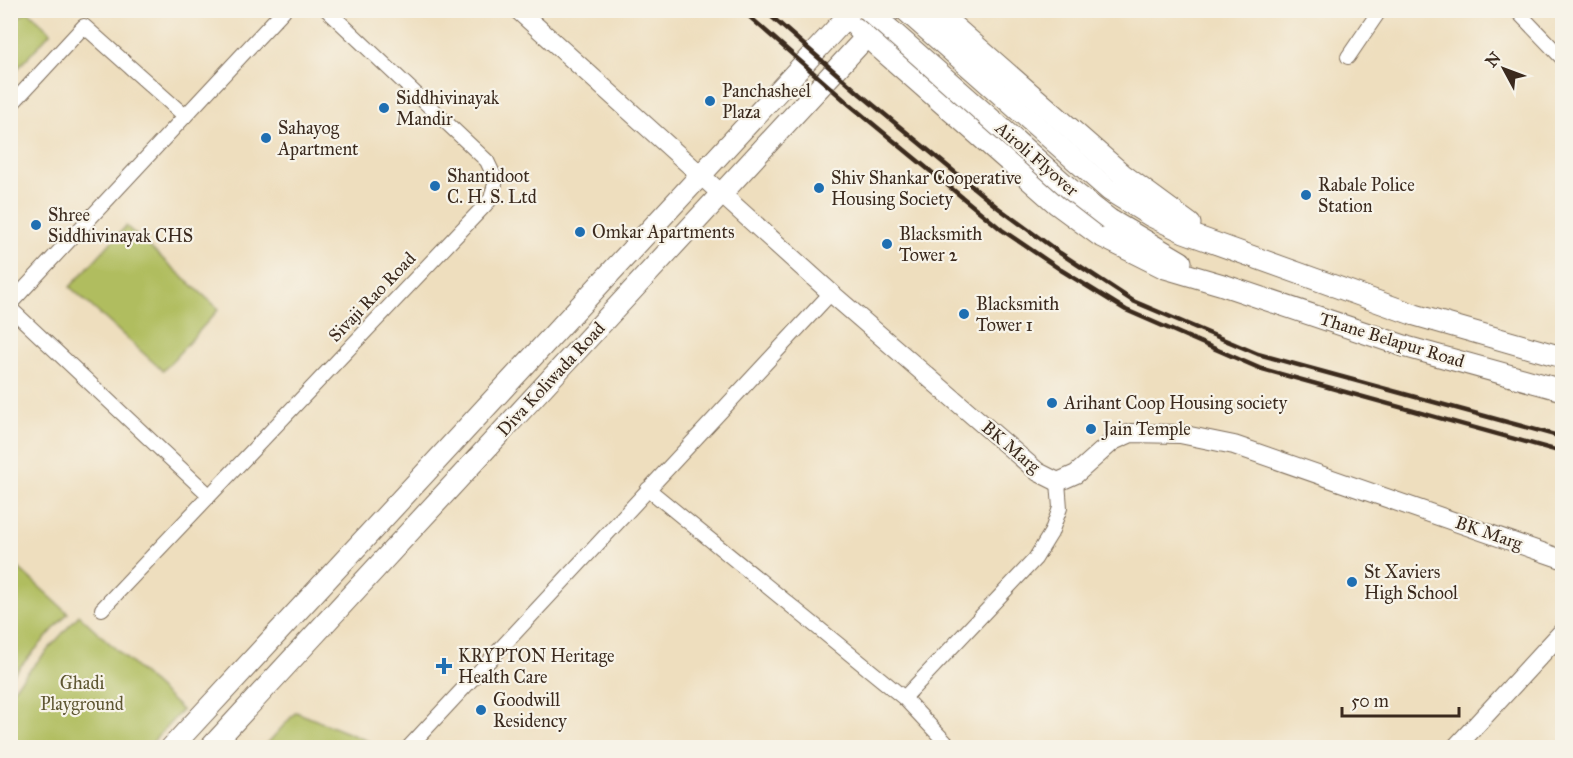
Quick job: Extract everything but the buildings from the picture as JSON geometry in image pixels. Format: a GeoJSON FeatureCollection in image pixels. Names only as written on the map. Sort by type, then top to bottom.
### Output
{"type":"FeatureCollection","features":[{"type":"Feature","properties":{"kind":"main road","name":"Airoli Flyover"},"geometry":{"type":"LineString","coordinates":[[868,10],[1070,189],[1110,220],[1223,285]]}},
{"type":"Feature","properties":{"kind":"main road","name":"Diva Koliwada Road"},"geometry":{"type":"LineString","coordinates":[[210,747],[891,10]]}},
{"type":"Feature","properties":{"kind":"main road"},"geometry":{"type":"LineString","coordinates":[[905,10],[1109,190],[1151,216],[1184,232],[1237,251]]}},
{"type":"Feature","properties":{"kind":"main road"},"geometry":{"type":"LineString","coordinates":[[935,10],[1136,185],[1188,223],[1237,251]]}},
{"type":"Feature","properties":{"kind":"main road","name":"Diva Koliwada Road"},"geometry":{"type":"LineString","coordinates":[[171,747],[701,175],[845,13]]}},
{"type":"Feature","properties":{"kind":"main road"},"geometry":{"type":"LineString","coordinates":[[845,13],[867,37],[1082,224],[1129,251],[1165,268],[1223,285]]}},
{"type":"Feature","properties":{"kind":"main road","name":"Thane Belapur Road"},"geometry":{"type":"LineString","coordinates":[[1237,251],[1415,315],[1563,357]]}},
{"type":"Feature","properties":{"kind":"main road","name":"Thane Belapur Road"},"geometry":{"type":"LineString","coordinates":[[1223,285],[1407,347],[1563,390]]}},
{"type":"Feature","properties":{"kind":"street"},"geometry":{"type":"LineString","coordinates":[[209,495],[12,300],[284,10]]}},
{"type":"Feature","properties":{"kind":"street","name":"Sivaji Rao Road"},"geometry":{"type":"LineString","coordinates":[[102,609],[491,199],[496,180],[487,161],[327,10]]}},
{"type":"Feature","properties":{"kind":"street","name":"BK Marg"},"geometry":{"type":"LineString","coordinates":[[518,10],[831,293],[1038,472],[1058,482],[1076,474],[1113,441],[1131,433],[1180,434],[1234,445],[1563,559]]}},
{"type":"Feature","properties":{"kind":"street"},"geometry":{"type":"LineString","coordinates":[[1347,57],[1380,10]]}},
{"type":"Feature","properties":{"kind":"street"},"geometry":{"type":"LineString","coordinates":[[1516,10],[1563,58]]}},
{"type":"Feature","properties":{"kind":"street"},"geometry":{"type":"LineString","coordinates":[[10,106],[84,26],[185,116]]}},
{"type":"Feature","properties":{"kind":"street"},"geometry":{"type":"LineString","coordinates":[[408,747],[831,293]]}},
{"type":"Feature","properties":{"kind":"street"},"geometry":{"type":"LineString","coordinates":[[904,698],[1035,559],[1051,533],[1060,508],[1058,482]]}},
{"type":"Feature","properties":{"kind":"street"},"geometry":{"type":"LineString","coordinates":[[648,489],[904,698],[951,747]]}},
{"type":"Feature","properties":{"kind":"street"},"geometry":{"type":"LineString","coordinates":[[1455,747],[1563,632]]}},
{"type":"Feature","properties":{"kind":"green space"},"geometry":{"type":"Polygon","coordinates":[[[28,11],[51,32],[11,76],[11,22],[28,11]]]}},
{"type":"Feature","properties":{"kind":"green space"},"geometry":{"type":"Polygon","coordinates":[[[126,226],[219,309],[163,371],[70,287],[126,226]]]}},
{"type":"Feature","properties":{"kind":"green space"},"geometry":{"type":"Polygon","coordinates":[[[11,561],[68,613],[11,677],[11,561]]]}},
{"type":"Feature","properties":{"kind":"green space","name":"Ghadi Playground"},"geometry":{"type":"Polygon","coordinates":[[[79,615],[182,710],[148,747],[11,747],[11,691],[79,615]]]}},
{"type":"Feature","properties":{"kind":"green space"},"geometry":{"type":"Polygon","coordinates":[[[296,712],[380,746],[264,747],[296,712]]]}},
{"type":"Feature","properties":{"kind":"railway"},"geometry":{"type":"LineString","coordinates":[[742,10],[850,105],[1002,230],[1126,310],[1259,368],[1562,452]]}},
{"type":"Feature","properties":{"kind":"railway"},"geometry":{"type":"LineString","coordinates":[[764,10],[860,94],[997,207],[1060,253],[1133,301],[1258,354],[1562,437]]}},
{"type":"Feature","properties":{"kind":"place","name":"Panchasheel Plaza"},"geometry":{"type":"Point","coordinates":[710,101]}},
{"type":"Feature","properties":{"kind":"place","name":"Siddhivinayak Mandir"},"geometry":{"type":"Point","coordinates":[384,108]}},
{"type":"Feature","properties":{"kind":"place","name":"Sahayog Apartment"},"geometry":{"type":"Point","coordinates":[266,138]}},
{"type":"Feature","properties":{"kind":"place","name":"Shantidoot C. H. S. Ltd"},"geometry":{"type":"Point","coordinates":[435,186]}},
{"type":"Feature","properties":{"kind":"place","name":"Shiv Shankar Cooperative Housing Society"},"geometry":{"type":"Point","coordinates":[819,188]}},
{"type":"Feature","properties":{"kind":"place","name":"Rabale Police Station"},"geometry":{"type":"Point","coordinates":[1306,195]}},
{"type":"Feature","properties":{"kind":"place","name":"Shree Siddhivinayak CHS"},"geometry":{"type":"Point","coordinates":[36,225]}},
{"type":"Feature","properties":{"kind":"place","name":"Omkar Apartments"},"geometry":{"type":"Point","coordinates":[580,232]}},
{"type":"Feature","properties":{"kind":"place","name":"Blacksmith Tower 2"},"geometry":{"type":"Point","coordinates":[887,244]}},
{"type":"Feature","properties":{"kind":"place","name":"Blacksmith Tower 1"},"geometry":{"type":"Point","coordinates":[964,314]}},
{"type":"Feature","properties":{"kind":"place","name":"Arihant Coop Housing society"},"geometry":{"type":"Point","coordinates":[1052,403]}},
{"type":"Feature","properties":{"kind":"place","name":"Jain Temple"},"geometry":{"type":"Point","coordinates":[1091,429]}},
{"type":"Feature","properties":{"kind":"place","name":"St Xaviers High School"},"geometry":{"type":"Point","coordinates":[1352,582]}},
{"type":"Feature","properties":{"kind":"place","name":"KRYPTON Heritage Health Care"},"geometry":{"type":"Point","coordinates":[444,666]}},
{"type":"Feature","properties":{"kind":"place","name":"Goodwill Residency"},"geometry":{"type":"Point","coordinates":[481,710]}}]}
